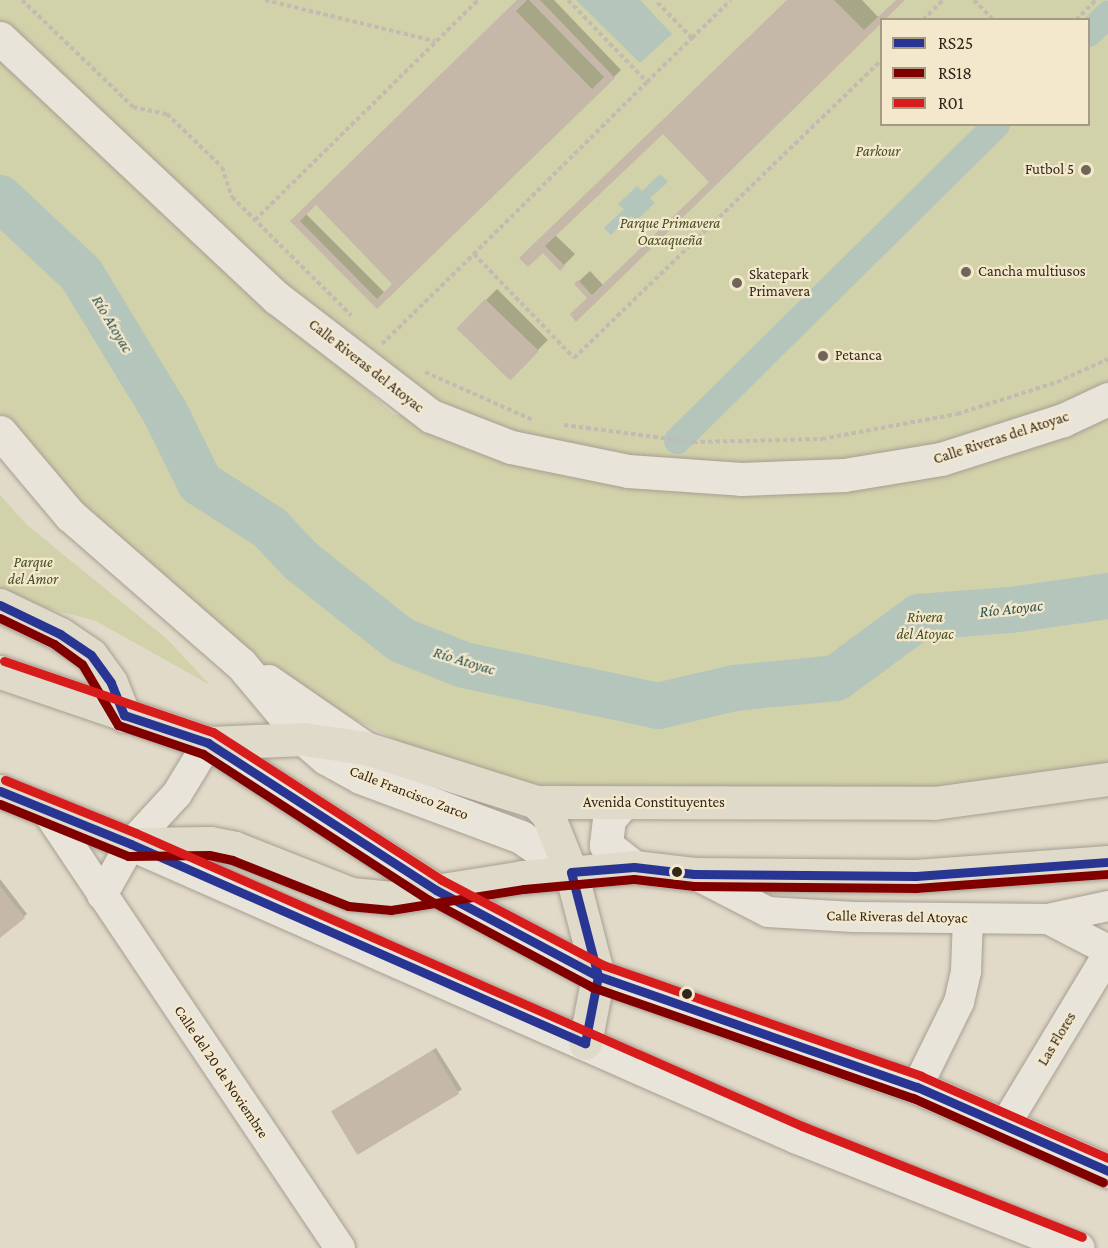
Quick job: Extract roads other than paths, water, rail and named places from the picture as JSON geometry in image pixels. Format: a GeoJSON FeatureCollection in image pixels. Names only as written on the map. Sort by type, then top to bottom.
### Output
{"type":"FeatureCollection","features":[{"type":"Feature","properties":{"kind":"main road"},"geometry":{"type":"LineString","coordinates":[[0,605],[60,634],[91,655],[111,683],[124,715]]}},
{"type":"Feature","properties":{"kind":"main road"},"geometry":{"type":"LineString","coordinates":[[0,672],[208,743]]}},
{"type":"Feature","properties":{"kind":"main road","name":"Avenida Constituyentes"},"geometry":{"type":"LineString","coordinates":[[208,743],[304,739],[365,748],[536,802],[934,803],[1108,779]]}},
{"type":"Feature","properties":{"kind":"main road"},"geometry":{"type":"LineString","coordinates":[[0,791],[131,844],[210,843],[235,848],[351,894],[392,898],[570,872],[634,867],[694,874],[916,876],[1108,862]]}},
{"type":"Feature","properties":{"kind":"main road"},"geometry":{"type":"LineString","coordinates":[[536,802],[548,815],[570,872],[598,976],[585,1043]]}},
{"type":"Feature","properties":{"kind":"street","name":"Calle Riveras del Atoyac"},"geometry":{"type":"LineString","coordinates":[[0,38],[277,298],[431,416],[511,447],[628,471],[741,479],[844,475],[941,459],[1063,420],[1108,399]]}},
{"type":"Feature","properties":{"kind":"street","name":"Calle Francisco Zarco"},"geometry":{"type":"LineString","coordinates":[[0,432],[70,515],[241,664],[365,748]]}},
{"type":"Feature","properties":{"kind":"street","name":"Calle Francisco Zarco"},"geometry":{"type":"LineString","coordinates":[[241,664],[304,739],[326,758],[360,777],[521,837],[570,872]]}},
{"type":"Feature","properties":{"kind":"street"},"geometry":{"type":"LineString","coordinates":[[102,895],[131,844],[177,794],[208,743],[436,891],[598,976],[917,1087],[1005,1125],[1105,1164]]}},
{"type":"Feature","properties":{"kind":"street"},"geometry":{"type":"LineString","coordinates":[[622,804],[609,819],[606,845],[634,867]]}},
{"type":"Feature","properties":{"kind":"street","name":"Calle del 20 de Noviembre"},"geometry":{"type":"LineString","coordinates":[[44,807],[340,1248]]}},
{"type":"Feature","properties":{"kind":"street"},"geometry":{"type":"LineString","coordinates":[[131,844],[796,1137],[1078,1248]]}},
{"type":"Feature","properties":{"kind":"street","name":"Calle Riveras del Atoyac"},"geometry":{"type":"LineString","coordinates":[[694,874],[768,912],[968,919],[1048,919],[1108,906]]}},
{"type":"Feature","properties":{"kind":"street"},"geometry":{"type":"LineString","coordinates":[[917,1087],[959,1002],[966,971],[968,919]]}},
{"type":"Feature","properties":{"kind":"street"},"geometry":{"type":"LineString","coordinates":[[1048,919],[1108,952]]}},
{"type":"Feature","properties":{"kind":"street","name":"Las Flores"},"geometry":{"type":"LineString","coordinates":[[1005,1125],[1108,952]]}},
{"type":"Feature","properties":{"kind":"waterway"},"geometry":{"type":"LineString","coordinates":[[1090,31],[1108,14]]}},
{"type":"Feature","properties":{"kind":"waterway"},"geometry":{"type":"LineString","coordinates":[[677,440],[994,126]]}},
{"type":"Feature","properties":{"kind":"waterway","name":"Río Atoyac"},"geometry":{"type":"LineString","coordinates":[[0,198],[81,274],[165,412],[200,483],[270,528],[301,561],[401,640],[464,665],[658,706],[734,688],[836,678],[919,617],[1010,610],[1108,596]]}},
{"type":"Feature","properties":{"kind":"place","name":"Futbol 5"},"geometry":{"type":"Point","coordinates":[1086,170]}},
{"type":"Feature","properties":{"kind":"place","name":"Cancha multiusos"},"geometry":{"type":"Point","coordinates":[966,272]}},
{"type":"Feature","properties":{"kind":"place","name":"Skatepark Primavera"},"geometry":{"type":"Point","coordinates":[737,283]}},
{"type":"Feature","properties":{"kind":"place","name":"Petanca"},"geometry":{"type":"Point","coordinates":[823,356]}},
{"type":"Feature","properties":{"kind":"park label","name":"Parkour"},"geometry":{"type":"Point","coordinates":[878,152]}},
{"type":"Feature","properties":{"kind":"park label","name":"Parque Primavera Oaxaqueña"},"geometry":{"type":"Point","coordinates":[670,232]}},
{"type":"Feature","properties":{"kind":"park label","name":"Parque del Amor"},"geometry":{"type":"Point","coordinates":[33,570]}},
{"type":"Feature","properties":{"kind":"park label","name":"Rivera del Atoyac"},"geometry":{"type":"Point","coordinates":[925,626]}}]}
